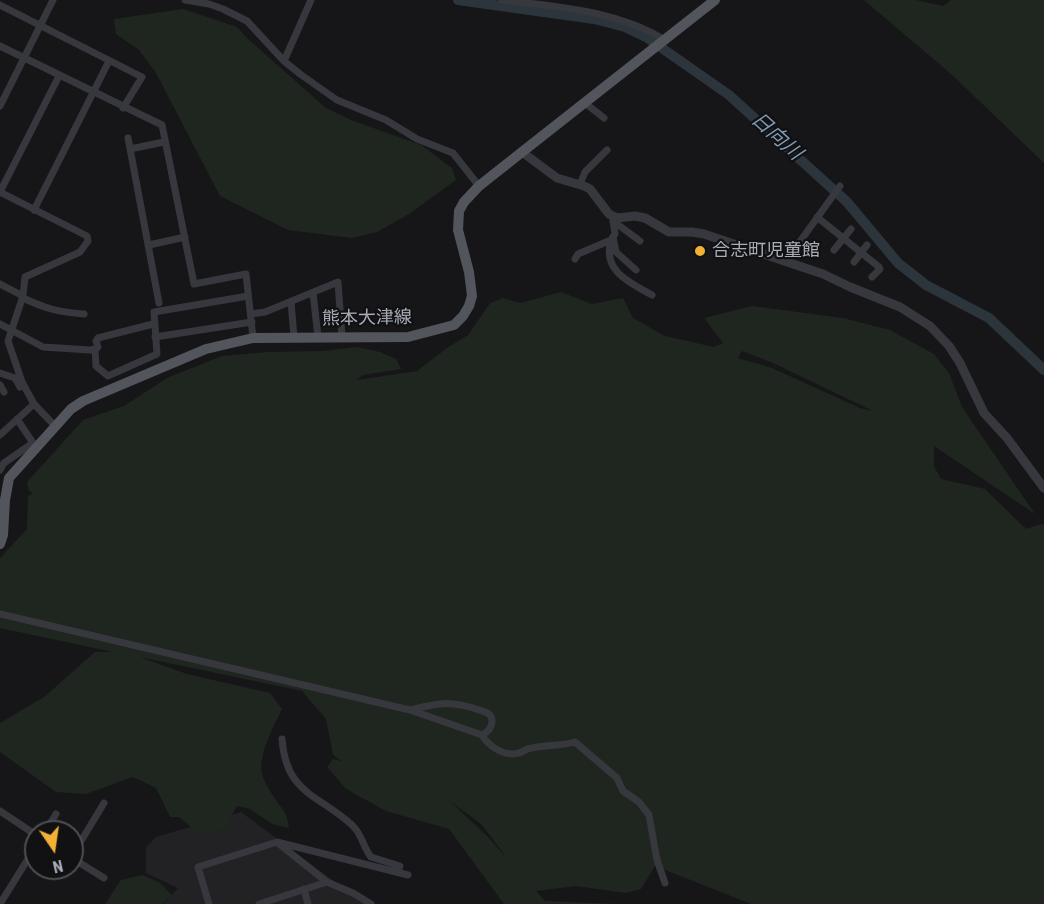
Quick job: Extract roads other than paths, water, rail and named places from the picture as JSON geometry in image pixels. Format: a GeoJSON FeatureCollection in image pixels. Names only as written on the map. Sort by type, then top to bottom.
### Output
{"type":"FeatureCollection","features":[{"type":"Feature","properties":{"kind":"main road","name":"熊本大津線"},"geometry":{"type":"LineString","coordinates":[[0,540],[9,478],[34,446],[71,409],[83,401],[206,349],[253,338],[417,335],[454,325],[463,316],[472,296],[472,284],[458,230],[457,218],[464,202],[479,186],[715,0]]}},
{"type":"Feature","properties":{"kind":"street"},"geometry":{"type":"LineString","coordinates":[[0,106],[53,0]]}},
{"type":"Feature","properties":{"kind":"street"},"geometry":{"type":"LineString","coordinates":[[185,0],[209,4],[247,21],[284,61],[337,100],[386,120],[417,139],[453,153],[479,186]]}},
{"type":"Feature","properties":{"kind":"street"},"geometry":{"type":"LineString","coordinates":[[284,61],[311,0]]}},
{"type":"Feature","properties":{"kind":"street"},"geometry":{"type":"LineString","coordinates":[[502,0],[586,11],[613,17],[647,29],[660,44]]}},
{"type":"Feature","properties":{"kind":"street"},"geometry":{"type":"LineString","coordinates":[[0,5],[142,77],[123,108]]}},
{"type":"Feature","properties":{"kind":"street"},"geometry":{"type":"LineString","coordinates":[[0,46],[123,108],[162,125],[194,284],[246,274],[253,338]]}},
{"type":"Feature","properties":{"kind":"street"},"geometry":{"type":"LineString","coordinates":[[34,210],[108,61]]}},
{"type":"Feature","properties":{"kind":"street"},"geometry":{"type":"LineString","coordinates":[[32,400],[22,382],[8,341],[23,297],[25,277],[80,252],[88,241],[87,237],[0,192],[59,75]]}},
{"type":"Feature","properties":{"kind":"street"},"geometry":{"type":"LineString","coordinates":[[585,103],[604,118]]}},
{"type":"Feature","properties":{"kind":"street"},"geometry":{"type":"LineString","coordinates":[[128,138],[159,303]]}},
{"type":"Feature","properties":{"kind":"street"},"geometry":{"type":"LineString","coordinates":[[130,149],[164,142]]}},
{"type":"Feature","properties":{"kind":"street"},"geometry":{"type":"LineString","coordinates":[[580,184],[585,172],[607,150]]}},
{"type":"Feature","properties":{"kind":"street"},"geometry":{"type":"LineString","coordinates":[[522,152],[552,175],[590,189],[609,214],[640,241]]}},
{"type":"Feature","properties":{"kind":"street"},"geometry":{"type":"LineString","coordinates":[[786,261],[840,186]]}},
{"type":"Feature","properties":{"kind":"street"},"geometry":{"type":"LineString","coordinates":[[613,218],[635,216],[645,218],[669,232],[704,234],[823,274],[900,307],[930,326],[949,346],[960,363],[984,413],[1007,438],[1044,488]]}},
{"type":"Feature","properties":{"kind":"street"},"geometry":{"type":"LineString","coordinates":[[817,217],[879,267],[880,269],[872,277]]}},
{"type":"Feature","properties":{"kind":"street"},"geometry":{"type":"LineString","coordinates":[[613,218],[615,234],[608,254],[613,267],[629,282],[652,295]]}},
{"type":"Feature","properties":{"kind":"street"},"geometry":{"type":"LineString","coordinates":[[834,250],[851,230]]}},
{"type":"Feature","properties":{"kind":"street"},"geometry":{"type":"LineString","coordinates":[[149,245],[184,237]]}},
{"type":"Feature","properties":{"kind":"street"},"geometry":{"type":"LineString","coordinates":[[575,259],[578,254],[612,238]]}},
{"type":"Feature","properties":{"kind":"street"},"geometry":{"type":"LineString","coordinates":[[612,238],[616,252],[636,270]]}},
{"type":"Feature","properties":{"kind":"street"},"geometry":{"type":"LineString","coordinates":[[854,262],[867,245]]}},
{"type":"Feature","properties":{"kind":"street"},"geometry":{"type":"LineString","coordinates":[[155,337],[251,318],[338,282],[342,337]]}},
{"type":"Feature","properties":{"kind":"street"},"geometry":{"type":"LineString","coordinates":[[0,284],[43,308],[84,314]]}},
{"type":"Feature","properties":{"kind":"street"},"geometry":{"type":"LineString","coordinates":[[313,292],[318,337]]}},
{"type":"Feature","properties":{"kind":"street"},"geometry":{"type":"LineString","coordinates":[[94,350],[96,366],[108,376],[157,354],[153,324],[154,312],[248,296]]}},
{"type":"Feature","properties":{"kind":"street"},"geometry":{"type":"LineString","coordinates":[[291,302],[294,337]]}},
{"type":"Feature","properties":{"kind":"street"},"geometry":{"type":"LineString","coordinates":[[0,324],[43,347],[94,350]]}},
{"type":"Feature","properties":{"kind":"street"},"geometry":{"type":"LineString","coordinates":[[94,350],[98,347],[96,341],[98,338],[153,324]]}},
{"type":"Feature","properties":{"kind":"street"},"geometry":{"type":"LineString","coordinates":[[0,373],[15,378],[23,393],[55,426]]}},
{"type":"Feature","properties":{"kind":"street"},"geometry":{"type":"LineString","coordinates":[[0,435],[32,400]]}},
{"type":"Feature","properties":{"kind":"street"},"geometry":{"type":"LineString","coordinates":[[0,470],[4,463],[34,446],[17,419]]}},
{"type":"Feature","properties":{"kind":"street"},"geometry":{"type":"LineString","coordinates":[[0,614],[409,710],[482,735],[486,741],[505,754],[519,753],[529,748],[561,746],[575,742],[616,778],[623,791],[639,802],[649,815],[657,860],[664,883]]}},
{"type":"Feature","properties":{"kind":"street"},"geometry":{"type":"LineString","coordinates":[[409,710],[440,703],[458,703],[488,712],[492,722],[489,730],[482,735]]}},
{"type":"Feature","properties":{"kind":"street"},"geometry":{"type":"LineString","coordinates":[[282,739],[288,772],[304,791],[353,826],[371,857],[400,866],[398,872]]}},
{"type":"Feature","properties":{"kind":"street"},"geometry":{"type":"LineString","coordinates":[[84,837],[104,803]]}},
{"type":"Feature","properties":{"kind":"street"},"geometry":{"type":"LineString","coordinates":[[0,811],[24,827]]}},
{"type":"Feature","properties":{"kind":"street"},"geometry":{"type":"LineString","coordinates":[[52,820],[56,814]]}},
{"type":"Feature","properties":{"kind":"street"},"geometry":{"type":"LineString","coordinates":[[277,842],[327,882],[371,904]]}},
{"type":"Feature","properties":{"kind":"street"},"geometry":{"type":"LineString","coordinates":[[209,904],[198,867],[277,842],[408,875]]}},
{"type":"Feature","properties":{"kind":"street"},"geometry":{"type":"LineString","coordinates":[[0,904],[24,865]]}},
{"type":"Feature","properties":{"kind":"street"},"geometry":{"type":"LineString","coordinates":[[84,865],[104,879]]}},
{"type":"Feature","properties":{"kind":"street"},"geometry":{"type":"LineString","coordinates":[[259,904],[327,882]]}},
{"type":"Feature","properties":{"kind":"street"},"geometry":{"type":"LineString","coordinates":[[304,890],[308,904]]}},
{"type":"Feature","properties":{"kind":"waterway","name":"日向川"},"geometry":{"type":"LineString","coordinates":[[458,0],[594,19],[625,27],[646,37],[729,95],[847,202],[898,263],[926,285],[989,318],[1044,370]]}},
{"type":"Feature","properties":{"kind":"place","name":"合志町児童館"},"geometry":{"type":"Point","coordinates":[700,251]}}]}
